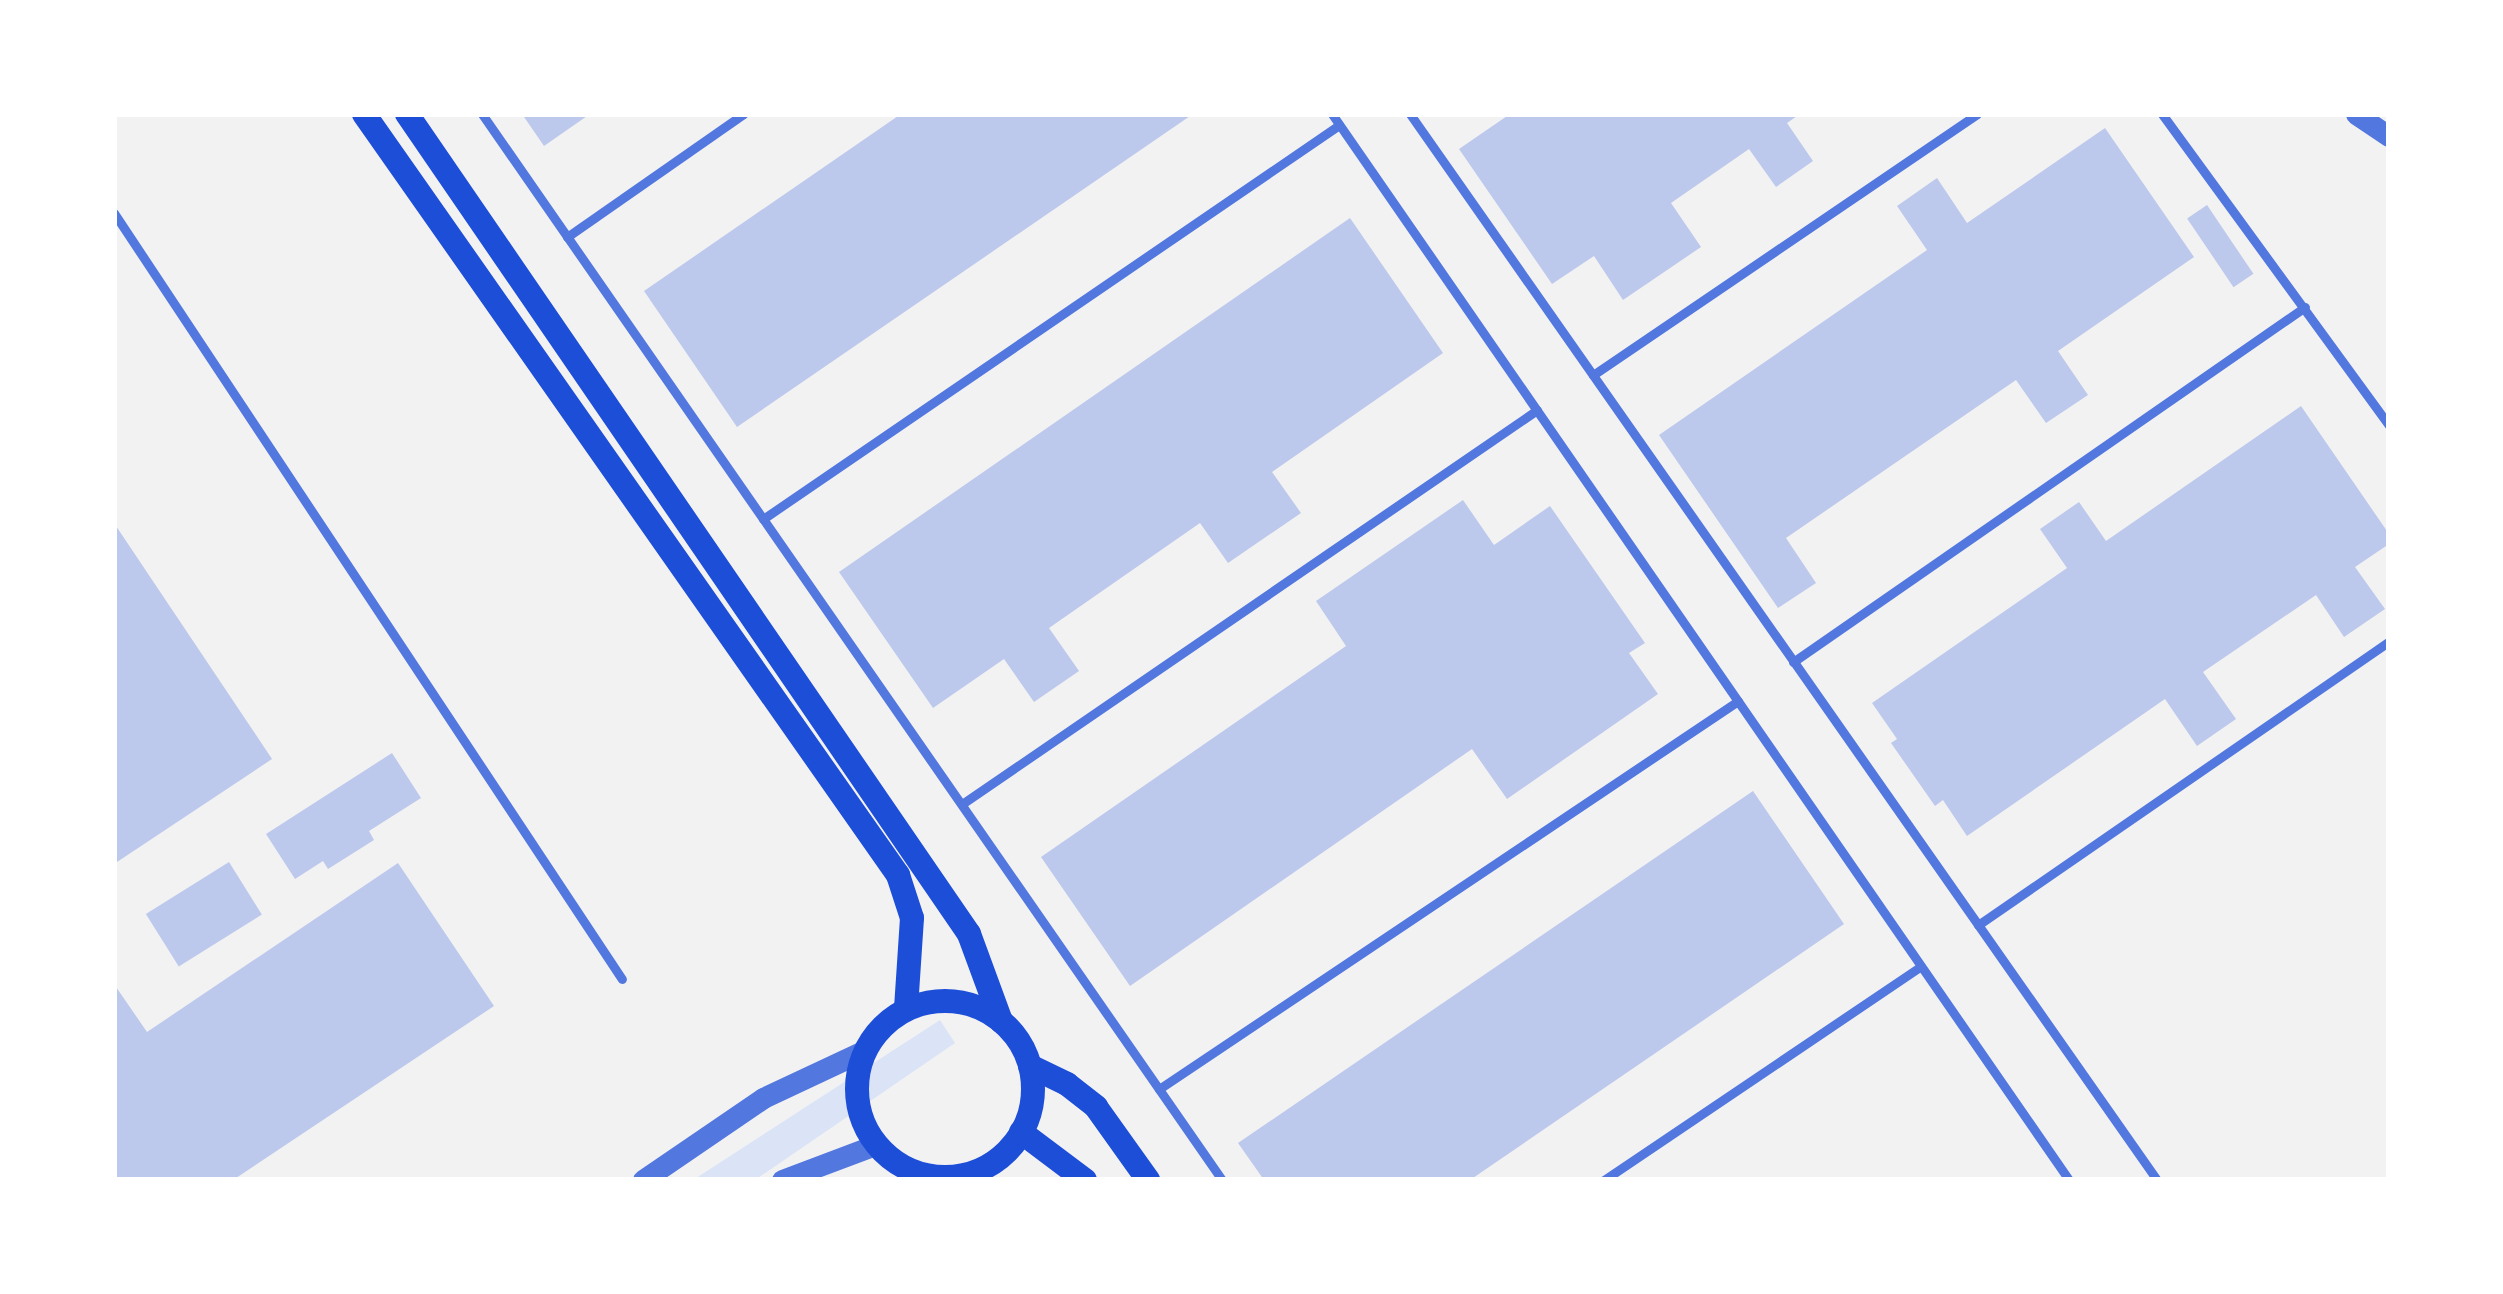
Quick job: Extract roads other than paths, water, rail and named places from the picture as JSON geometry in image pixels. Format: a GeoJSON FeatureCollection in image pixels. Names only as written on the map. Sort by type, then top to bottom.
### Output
{"type":"FeatureCollection","features":[{"type":"Feature","properties":{"kind":"main road"},"geometry":{"type":"LineString","coordinates":[[364,114],[898,875],[911,918],[907,1009]]}},
{"type":"Feature","properties":{"kind":"main road"},"geometry":{"type":"LineString","coordinates":[[407,114],[969,934],[1001,1021],[1030,1066],[1096,1107],[1148,1180]]}},
{"type":"Feature","properties":{"kind":"main road"},"geometry":{"type":"LineString","coordinates":[[1001,1021],[956,1001],[907,1009],[883,1026],[865,1050],[856,1099],[875,1144],[919,1175],[946,1179],[996,1162],[1021,1132],[1033,1093],[1030,1066]]}},
{"type":"Feature","properties":{"kind":"main road"},"geometry":{"type":"LineString","coordinates":[[1021,1132],[1085,1180]]}},
{"type":"Feature","properties":{"kind":"street"},"geometry":{"type":"LineString","coordinates":[[2356,114],[2389,136]]}},
{"type":"Feature","properties":{"kind":"street"},"geometry":{"type":"LineString","coordinates":[[643,1180],[763,1098],[865,1050]]}},
{"type":"Feature","properties":{"kind":"street"},"geometry":{"type":"LineString","coordinates":[[782,1180],[875,1144]]}},
{"type":"Feature","properties":{"kind":"lane"},"geometry":{"type":"LineString","coordinates":[[482,114],[1222,1180]]}},
{"type":"Feature","properties":{"kind":"lane"},"geometry":{"type":"LineString","coordinates":[[568,237],[742,114]]}},
{"type":"Feature","properties":{"kind":"lane"},"geometry":{"type":"LineString","coordinates":[[1332,114],[2069,1180]]}},
{"type":"Feature","properties":{"kind":"lane"},"geometry":{"type":"LineString","coordinates":[[1410,114],[2157,1180]]}},
{"type":"Feature","properties":{"kind":"lane"},"geometry":{"type":"LineString","coordinates":[[1593,375],[1976,114]]}},
{"type":"Feature","properties":{"kind":"lane"},"geometry":{"type":"LineString","coordinates":[[2162,114],[2389,424]]}},
{"type":"Feature","properties":{"kind":"lane"},"geometry":{"type":"LineString","coordinates":[[763,519],[1339,125]]}},
{"type":"Feature","properties":{"kind":"lane"},"geometry":{"type":"LineString","coordinates":[[114,213],[622,979]]}},
{"type":"Feature","properties":{"kind":"lane"},"geometry":{"type":"LineString","coordinates":[[1792,662],[2305,307]]}},
{"type":"Feature","properties":{"kind":"lane"},"geometry":{"type":"LineString","coordinates":[[962,805],[1537,410]]}},
{"type":"Feature","properties":{"kind":"lane"},"geometry":{"type":"LineString","coordinates":[[1978,925],[2389,641]]}},
{"type":"Feature","properties":{"kind":"lane"},"geometry":{"type":"LineString","coordinates":[[1159,1089],[1738,701]]}},
{"type":"Feature","properties":{"kind":"lane"},"geometry":{"type":"LineString","coordinates":[[1604,1180],[1921,967]]}}]}
